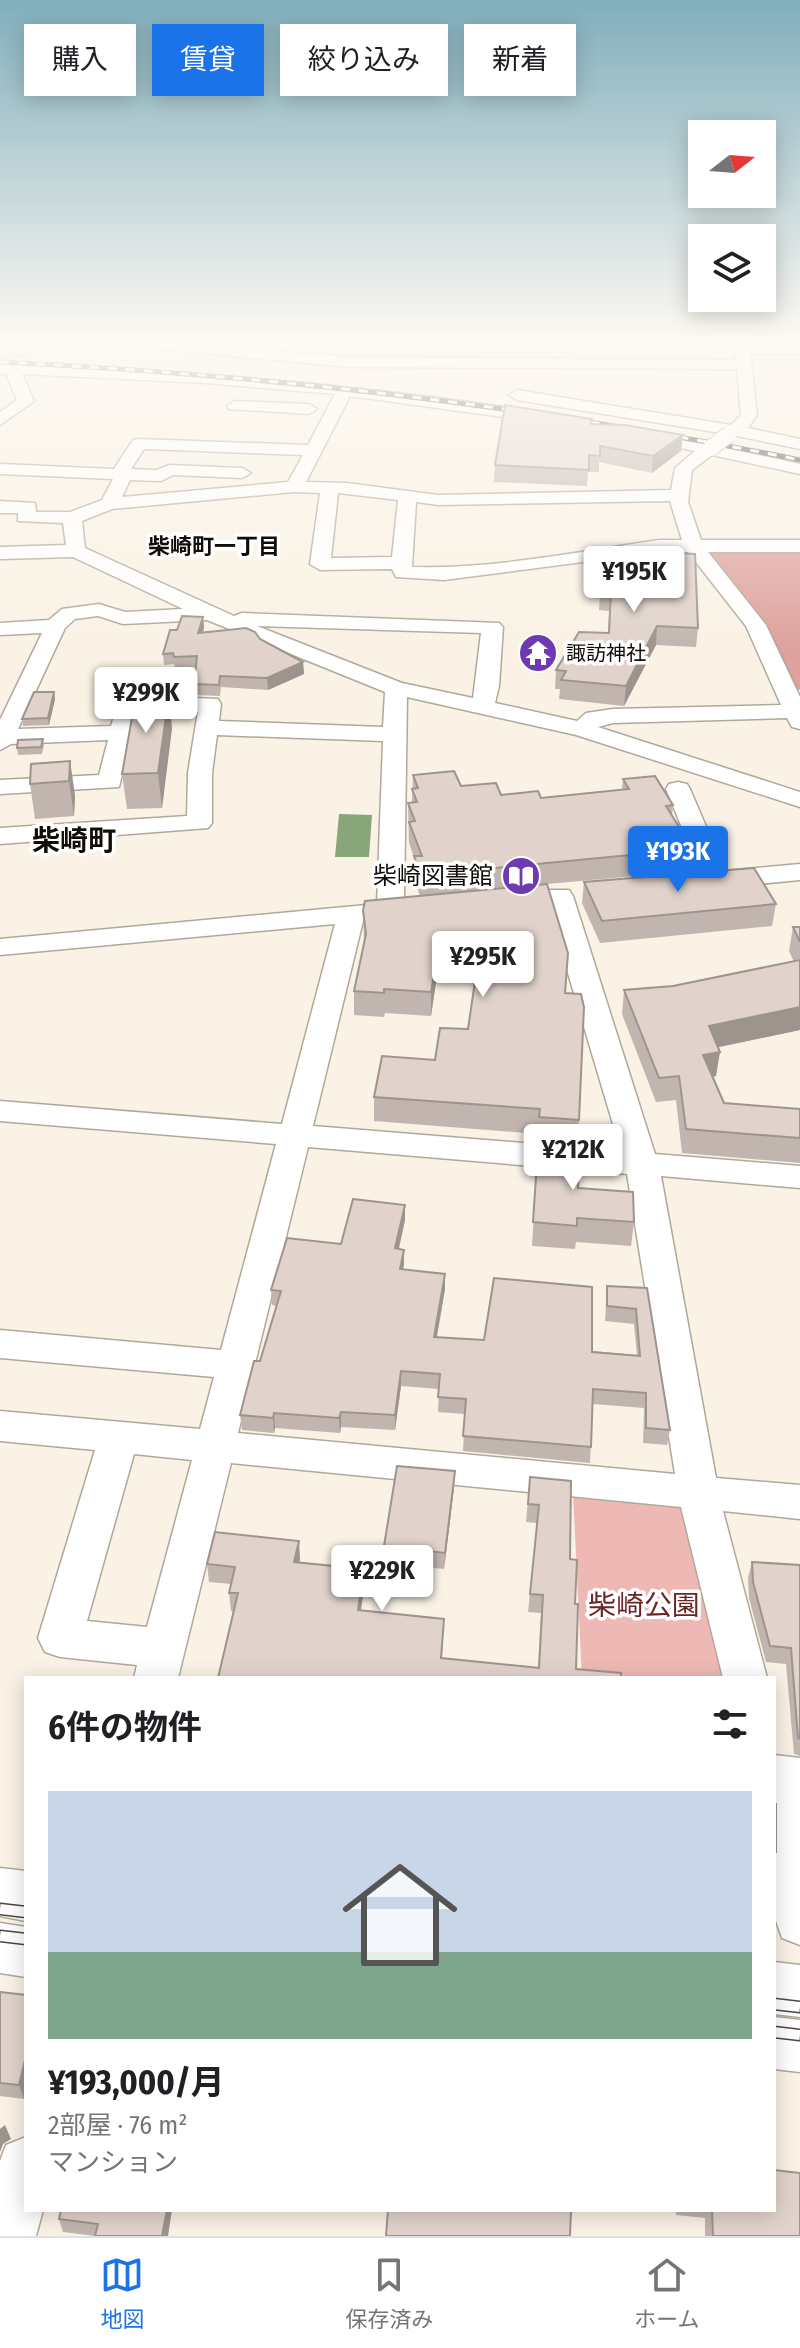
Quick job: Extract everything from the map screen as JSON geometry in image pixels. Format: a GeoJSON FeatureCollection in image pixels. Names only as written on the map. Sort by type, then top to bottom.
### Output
{"type":"FeatureCollection","features":[{"type":"Feature","properties":{"kind":"street"},"geometry":{"type":"LineString","coordinates":[[206,446],[208,442]]}},
{"type":"Feature","properties":{"kind":"street"},"geometry":{"type":"LineString","coordinates":[[298,481],[316,442]]}},
{"type":"Feature","properties":{"kind":"street"},"geometry":{"type":"LineString","coordinates":[[678,442],[800,469]]}},
{"type":"Feature","properties":{"kind":"street"},"geometry":{"type":"LineString","coordinates":[[582,729],[594,718],[613,716],[798,715],[756,625],[693,546],[679,502],[684,468],[718,442]]}},
{"type":"Feature","properties":{"kind":"street"},"geometry":{"type":"LineString","coordinates":[[109,504],[121,474],[139,444],[315,450]]}},
{"type":"Feature","properties":{"kind":"street"},"geometry":{"type":"LineString","coordinates":[[0,469],[161,476],[169,470],[298,481],[330,488],[438,500],[680,495]]}},
{"type":"Feature","properties":{"kind":"street"},"geometry":{"type":"LineString","coordinates":[[0,507],[29,507],[25,517],[72,518],[109,504],[298,481]]}},
{"type":"Feature","properties":{"kind":"street"},"geometry":{"type":"LineString","coordinates":[[330,488],[320,564],[402,568],[444,574],[659,546],[800,546]]}},
{"type":"Feature","properties":{"kind":"street"},"geometry":{"type":"LineString","coordinates":[[399,611],[407,497]]}},
{"type":"Feature","properties":{"kind":"street"},"geometry":{"type":"LineString","coordinates":[[72,518],[76,551],[123,618],[399,611],[492,627],[488,686],[482,707]]}},
{"type":"Feature","properties":{"kind":"street"},"geometry":{"type":"LineString","coordinates":[[0,553],[76,551]]}},
{"type":"Feature","properties":{"kind":"street"},"geometry":{"type":"LineString","coordinates":[[98,586],[215,616],[396,688],[582,729],[800,800]]}},
{"type":"Feature","properties":{"kind":"street"},"geometry":{"type":"LineString","coordinates":[[98,586],[55,626],[41,662],[2,740],[119,733]]}},
{"type":"Feature","properties":{"kind":"street"},"geometry":{"type":"LineString","coordinates":[[0,629],[55,626]]}},
{"type":"Feature","properties":{"kind":"street"},"geometry":{"type":"LineString","coordinates":[[390,910],[396,688]]}},
{"type":"Feature","properties":{"kind":"street"},"geometry":{"type":"LineString","coordinates":[[0,787],[110,782],[128,702],[210,704],[200,773],[199,823],[0,836]]}},
{"type":"Feature","properties":{"kind":"street"},"geometry":{"type":"LineString","coordinates":[[206,728],[397,734]]}},
{"type":"Feature","properties":{"kind":"street"},"geometry":{"type":"LineString","coordinates":[[678,789],[715,880]]}},
{"type":"Feature","properties":{"kind":"street"},"geometry":{"type":"LineString","coordinates":[[684,883],[800,872]]}},
{"type":"Feature","properties":{"kind":"street"},"geometry":{"type":"LineString","coordinates":[[559,895],[642,1165],[698,1492],[744,1676]]}},
{"type":"Feature","properties":{"kind":"street"},"geometry":{"type":"LineString","coordinates":[[0,947],[437,906]]}},
{"type":"Feature","properties":{"kind":"street"},"geometry":{"type":"LineString","coordinates":[[119,1437],[60,1638],[161,1663],[351,915]]}},
{"type":"Feature","properties":{"kind":"street"},"geometry":{"type":"LineString","coordinates":[[0,1111],[800,1177]]}},
{"type":"Feature","properties":{"kind":"street"},"geometry":{"type":"LineString","coordinates":[[0,1344],[236,1365]]}},
{"type":"Feature","properties":{"kind":"street"},"geometry":{"type":"LineString","coordinates":[[0,1426],[800,1502]]}},
{"type":"Feature","properties":{"kind":"street"},"geometry":{"type":"LineString","coordinates":[[776,1777],[800,1780]]}},
{"type":"Feature","properties":{"kind":"street"},"geometry":{"type":"LineString","coordinates":[[776,1806],[800,1920]]}},
{"type":"Feature","properties":{"kind":"street"},"geometry":{"type":"LineString","coordinates":[[0,1892],[24,1896]]}},
{"type":"Feature","properties":{"kind":"street"},"geometry":{"type":"LineString","coordinates":[[0,1948],[24,1952]]}},
{"type":"Feature","properties":{"kind":"street"},"geometry":{"type":"LineString","coordinates":[[776,1988],[800,1991]]}},
{"type":"Feature","properties":{"kind":"street"},"geometry":{"type":"LineString","coordinates":[[776,2043],[800,2046]]}},
{"type":"Feature","properties":{"kind":"street"},"geometry":{"type":"LineString","coordinates":[[8,2236],[24,2173]]}},
{"type":"Feature","properties":{"kind":"green space","name":"柴崎公園"},"geometry":{"type":"Polygon","coordinates":[[[573,1494],[687,1503],[729,1676],[582,1676],[573,1494]]]}},
{"type":"Feature","properties":{"kind":"shaded area"},"geometry":{"type":"Polygon","coordinates":[[[707,549],[800,552],[800,690],[796,689],[764,627],[707,549]]]}},
{"type":"Feature","properties":{"kind":"shaded area"},"geometry":{"type":"Polygon","coordinates":[[[339,814],[372,815],[369,857],[335,857],[339,814]]]}},
{"type":"Feature","properties":{"kind":"building"},"geometry":{"type":"Polygon","coordinates":[[[499,442],[673,442],[653,456],[600,446],[600,456],[589,455],[589,470],[495,465],[499,442]]]}},
{"type":"Feature","properties":{"kind":"building"},"geometry":{"type":"Polygon","coordinates":[[[607,550],[695,554],[698,628],[657,626],[626,686],[561,680],[566,671],[556,670],[579,632],[609,633],[611,592],[601,592],[602,557],[607,558],[607,550]]]}},
{"type":"Feature","properties":{"kind":"building"},"geometry":{"type":"Polygon","coordinates":[[[182,616],[203,617],[198,633],[246,628],[303,662],[267,678],[220,676],[219,685],[194,684],[197,656],[163,654],[170,630],[177,630],[182,616]]]}},
{"type":"Feature","properties":{"kind":"building"},"geometry":{"type":"Polygon","coordinates":[[[34,692],[54,692],[48,718],[22,719],[34,692]]]}},
{"type":"Feature","properties":{"kind":"building"},"geometry":{"type":"Polygon","coordinates":[[[136,695],[169,695],[158,773],[122,774],[136,695]]]}},
{"type":"Feature","properties":{"kind":"building"},"geometry":{"type":"Polygon","coordinates":[[[43,739],[41,747],[17,748],[18,740],[43,739]]]}},
{"type":"Feature","properties":{"kind":"building"},"geometry":{"type":"Polygon","coordinates":[[[70,761],[69,781],[30,784],[31,764],[70,761]]]}},
{"type":"Feature","properties":{"kind":"building"},"geometry":{"type":"Polygon","coordinates":[[[454,771],[461,786],[496,783],[501,795],[538,791],[541,798],[629,789],[623,779],[655,776],[673,805],[666,806],[693,849],[421,875],[414,856],[422,856],[409,822],[415,821],[408,803],[417,802],[412,789],[418,788],[413,775],[454,771]]]}},
{"type":"Feature","properties":{"kind":"building"},"geometry":{"type":"Polygon","coordinates":[[[754,868],[776,904],[602,921],[584,882],[754,868]]]}},
{"type":"Feature","properties":{"kind":"building"},"geometry":{"type":"Polygon","coordinates":[[[547,884],[568,953],[565,993],[581,994],[584,1007],[579,1120],[539,1117],[540,1109],[374,1097],[382,1056],[435,1060],[440,1028],[468,1029],[479,954],[438,951],[431,992],[354,991],[366,934],[365,901],[547,884]]]}},
{"type":"Feature","properties":{"kind":"building"},"geometry":{"type":"Polygon","coordinates":[[[793,927],[800,927],[800,942],[793,927]]]}},
{"type":"Feature","properties":{"kind":"building"},"geometry":{"type":"Polygon","coordinates":[[[800,960],[800,1007],[709,1026],[720,1052],[703,1055],[724,1103],[800,1109],[800,1138],[686,1129],[679,1076],[659,1078],[624,990],[673,986],[800,960]]]}},
{"type":"Feature","properties":{"kind":"building"},"geometry":{"type":"Polygon","coordinates":[[[538,1146],[580,1149],[578,1188],[633,1192],[634,1222],[577,1218],[577,1226],[533,1222],[538,1146]]]}},
{"type":"Feature","properties":{"kind":"building"},"geometry":{"type":"Polygon","coordinates":[[[353,1199],[405,1205],[395,1248],[404,1250],[400,1269],[445,1274],[434,1337],[484,1340],[494,1278],[592,1287],[592,1352],[640,1356],[636,1309],[607,1306],[607,1286],[647,1288],[670,1430],[646,1428],[646,1393],[593,1389],[591,1447],[463,1436],[466,1399],[438,1397],[440,1374],[401,1371],[395,1415],[341,1412],[339,1418],[274,1413],[273,1418],[240,1415],[254,1361],[260,1361],[281,1291],[271,1290],[287,1238],[341,1244],[353,1199]]]}},
{"type":"Feature","properties":{"kind":"building"},"geometry":{"type":"Polygon","coordinates":[[[397,1466],[455,1471],[445,1553],[384,1546],[397,1466]]]}},
{"type":"Feature","properties":{"kind":"building"},"geometry":{"type":"Polygon","coordinates":[[[530,1477],[571,1481],[570,1559],[577,1560],[576,1669],[621,1673],[621,1676],[218,1676],[238,1593],[229,1593],[235,1567],[207,1564],[215,1532],[299,1541],[294,1562],[364,1569],[358,1610],[444,1619],[441,1658],[539,1668],[543,1595],[530,1594],[539,1505],[528,1504],[530,1477]]]}},
{"type":"Feature","properties":{"kind":"building"},"geometry":{"type":"Polygon","coordinates":[[[752,1562],[800,1565],[800,1739],[791,1648],[770,1646],[753,1582],[752,1562]]]}},
{"type":"Feature","properties":{"kind":"building"},"geometry":{"type":"Polygon","coordinates":[[[0,1992],[24,1995],[24,2064],[19,2085],[0,2083],[0,1992]]]}},
{"type":"Feature","properties":{"kind":"building"},"geometry":{"type":"Polygon","coordinates":[[[776,2170],[800,2173],[800,2236],[713,2236],[712,2212],[776,2212],[776,2170]]]}},
{"type":"Feature","properties":{"kind":"building"},"geometry":{"type":"Polygon","coordinates":[[[61,2212],[167,2212],[162,2236],[95,2236],[98,2224],[59,2219],[61,2212]]]}},
{"type":"Feature","properties":{"kind":"building"},"geometry":{"type":"Polygon","coordinates":[[[388,2212],[571,2212],[570,2236],[386,2236],[388,2212]]]}},
{"type":"Feature","properties":{"kind":"railway"},"geometry":{"type":"LineString","coordinates":[[708,442],[800,460]]}},
{"type":"Feature","properties":{"kind":"railway"},"geometry":{"type":"LineString","coordinates":[[0,1909],[24,1912]]}},
{"type":"Feature","properties":{"kind":"railway"},"geometry":{"type":"LineString","coordinates":[[0,1936],[24,1939]]}},
{"type":"Feature","properties":{"kind":"railway"},"geometry":{"type":"LineString","coordinates":[[776,2004],[800,2007]]}},
{"type":"Feature","properties":{"kind":"railway"},"geometry":{"type":"LineString","coordinates":[[776,2032],[800,2035]]}},
{"type":"Feature","properties":{"kind":"place","name":"諏訪神社"},"geometry":{"type":"Point","coordinates":[538,653]}},
{"type":"Feature","properties":{"kind":"place","name":"柴崎図書館"},"geometry":{"type":"Point","coordinates":[521,876]}},
{"type":"Feature","properties":{"kind":"district","name":"柴崎町一丁目"},"geometry":{"type":"Point","coordinates":[214,546]}},
{"type":"Feature","properties":{"kind":"district","name":"柴崎町"},"geometry":{"type":"Point","coordinates":[74,840]}}]}
